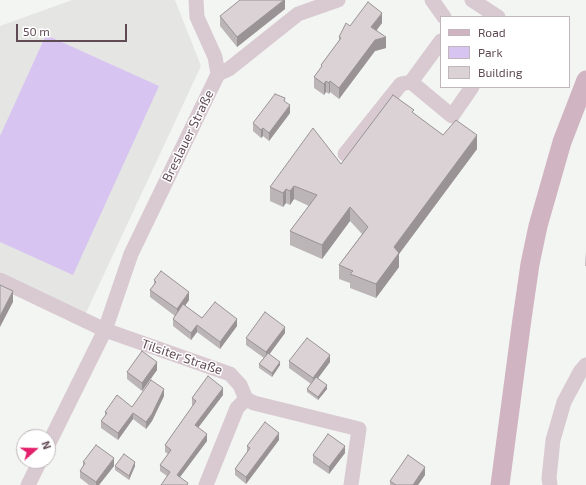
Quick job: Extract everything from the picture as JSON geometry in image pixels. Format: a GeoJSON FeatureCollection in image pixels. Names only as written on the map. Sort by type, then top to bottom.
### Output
{"type":"FeatureCollection","features":[{"type":"Feature","properties":{"kind":"main road"},"geometry":{"type":"LineString","coordinates":[[500,485],[530,264],[538,226],[562,142],[586,80]]}},
{"type":"Feature","properties":{"kind":"street"},"geometry":{"type":"LineString","coordinates":[[196,0],[197,17],[215,58],[218,74]]}},
{"type":"Feature","properties":{"kind":"street","name":"Breslauer Straße"},"geometry":{"type":"LineString","coordinates":[[56,429],[105,330],[131,254],[218,74],[230,69],[298,14],[338,0]]}},
{"type":"Feature","properties":{"kind":"street"},"geometry":{"type":"LineString","coordinates":[[432,0],[443,16]]}},
{"type":"Feature","properties":{"kind":"street"},"geometry":{"type":"LineString","coordinates":[[472,0],[496,16]]}},
{"type":"Feature","properties":{"kind":"street"},"geometry":{"type":"LineString","coordinates":[[345,154],[401,84],[411,82],[440,42]]}},
{"type":"Feature","properties":{"kind":"street"},"geometry":{"type":"LineString","coordinates":[[411,82],[452,116],[471,88]]}},
{"type":"Feature","properties":{"kind":"street"},"geometry":{"type":"LineString","coordinates":[[0,280],[105,330]]}},
{"type":"Feature","properties":{"kind":"street","name":"Tilsiter Straße"},"geometry":{"type":"LineString","coordinates":[[105,330],[230,374],[240,385],[246,399]]}},
{"type":"Feature","properties":{"kind":"street"},"geometry":{"type":"LineString","coordinates":[[550,485],[549,478],[553,440],[564,402],[580,372],[586,365]]}},
{"type":"Feature","properties":{"kind":"street"},"geometry":{"type":"LineString","coordinates":[[206,485],[237,408],[246,399],[270,408],[358,429],[351,485]]}},
{"type":"Feature","properties":{"kind":"street"},"geometry":{"type":"LineString","coordinates":[[28,485],[36,469]]}},
{"type":"Feature","properties":{"kind":"shaded area"},"geometry":{"type":"Polygon","coordinates":[[[72,0],[175,0],[201,66],[85,315],[0,272],[0,26],[72,0]]]}},
{"type":"Feature","properties":{"kind":"green space"},"geometry":{"type":"Polygon","coordinates":[[[46,35],[159,86],[73,275],[0,242],[0,136],[46,35]]]}},
{"type":"Feature","properties":{"kind":"building"},"geometry":{"type":"Polygon","coordinates":[[[240,0],[284,0],[237,37],[220,16],[240,0]]]}},
{"type":"Feature","properties":{"kind":"building"},"geometry":{"type":"Polygon","coordinates":[[[368,2],[382,13],[371,27],[386,37],[375,40],[339,88],[330,81],[329,83],[326,81],[324,84],[314,77],[341,38],[339,37],[346,23],[350,26],[368,2]]]}},
{"type":"Feature","properties":{"kind":"building"},"geometry":{"type":"Polygon","coordinates":[[[275,94],[285,98],[284,101],[290,105],[269,133],[263,128],[261,130],[253,123],[275,94]]]}},
{"type":"Feature","properties":{"kind":"building"},"geometry":{"type":"Polygon","coordinates":[[[393,95],[414,110],[412,112],[443,135],[456,120],[477,135],[394,247],[399,253],[376,284],[350,274],[353,271],[339,265],[368,227],[350,207],[322,245],[290,231],[317,195],[294,186],[290,191],[286,189],[283,193],[270,187],[313,128],[341,164],[393,95]]]}},
{"type":"Feature","properties":{"kind":"building"},"geometry":{"type":"Polygon","coordinates":[[[161,271],[189,292],[177,309],[150,290],[156,282],[154,280],[161,271]]]}},
{"type":"Feature","properties":{"kind":"building"},"geometry":{"type":"Polygon","coordinates":[[[0,285],[13,291],[0,316],[0,285]]]}},
{"type":"Feature","properties":{"kind":"building"},"geometry":{"type":"Polygon","coordinates":[[[215,302],[237,319],[220,342],[197,325],[191,333],[173,319],[183,304],[202,318],[215,302]]]}},
{"type":"Feature","properties":{"kind":"building"},"geometry":{"type":"Polygon","coordinates":[[[265,312],[285,327],[266,352],[246,338],[265,312]]]}},
{"type":"Feature","properties":{"kind":"building"},"geometry":{"type":"Polygon","coordinates":[[[307,338],[330,355],[313,378],[289,361],[307,338]]]}},
{"type":"Feature","properties":{"kind":"building"},"geometry":{"type":"Polygon","coordinates":[[[142,351],[157,362],[142,383],[127,372],[142,351]]]}},
{"type":"Feature","properties":{"kind":"building"},"geometry":{"type":"Polygon","coordinates":[[[268,353],[280,362],[272,373],[259,364],[268,353]]]}},
{"type":"Feature","properties":{"kind":"building"},"geometry":{"type":"Polygon","coordinates":[[[208,376],[223,388],[195,425],[207,434],[177,475],[188,483],[187,485],[161,485],[170,472],[160,465],[171,450],[165,445],[196,401],[192,398],[208,376]]]}},
{"type":"Feature","properties":{"kind":"building"},"geometry":{"type":"Polygon","coordinates":[[[316,377],[327,385],[318,397],[307,389],[316,377]]]}},
{"type":"Feature","properties":{"kind":"building"},"geometry":{"type":"Polygon","coordinates":[[[151,380],[164,389],[152,414],[146,422],[133,413],[118,433],[101,421],[107,413],[105,412],[117,395],[132,407],[151,380]]]}},
{"type":"Feature","properties":{"kind":"building"},"geometry":{"type":"Polygon","coordinates":[[[265,422],[279,433],[246,477],[235,469],[250,448],[247,446],[265,422]]]}},
{"type":"Feature","properties":{"kind":"building"},"geometry":{"type":"Polygon","coordinates":[[[328,434],[345,446],[329,467],[313,455],[328,434]]]}},
{"type":"Feature","properties":{"kind":"building"},"geometry":{"type":"Polygon","coordinates":[[[96,445],[114,458],[96,482],[80,471],[85,463],[83,462],[96,445]]]}},
{"type":"Feature","properties":{"kind":"building"},"geometry":{"type":"Polygon","coordinates":[[[124,454],[135,462],[129,476],[115,466],[124,454]]]}},
{"type":"Feature","properties":{"kind":"building"},"geometry":{"type":"Polygon","coordinates":[[[408,455],[425,467],[413,485],[396,485],[390,481],[408,455]]]}}]}
